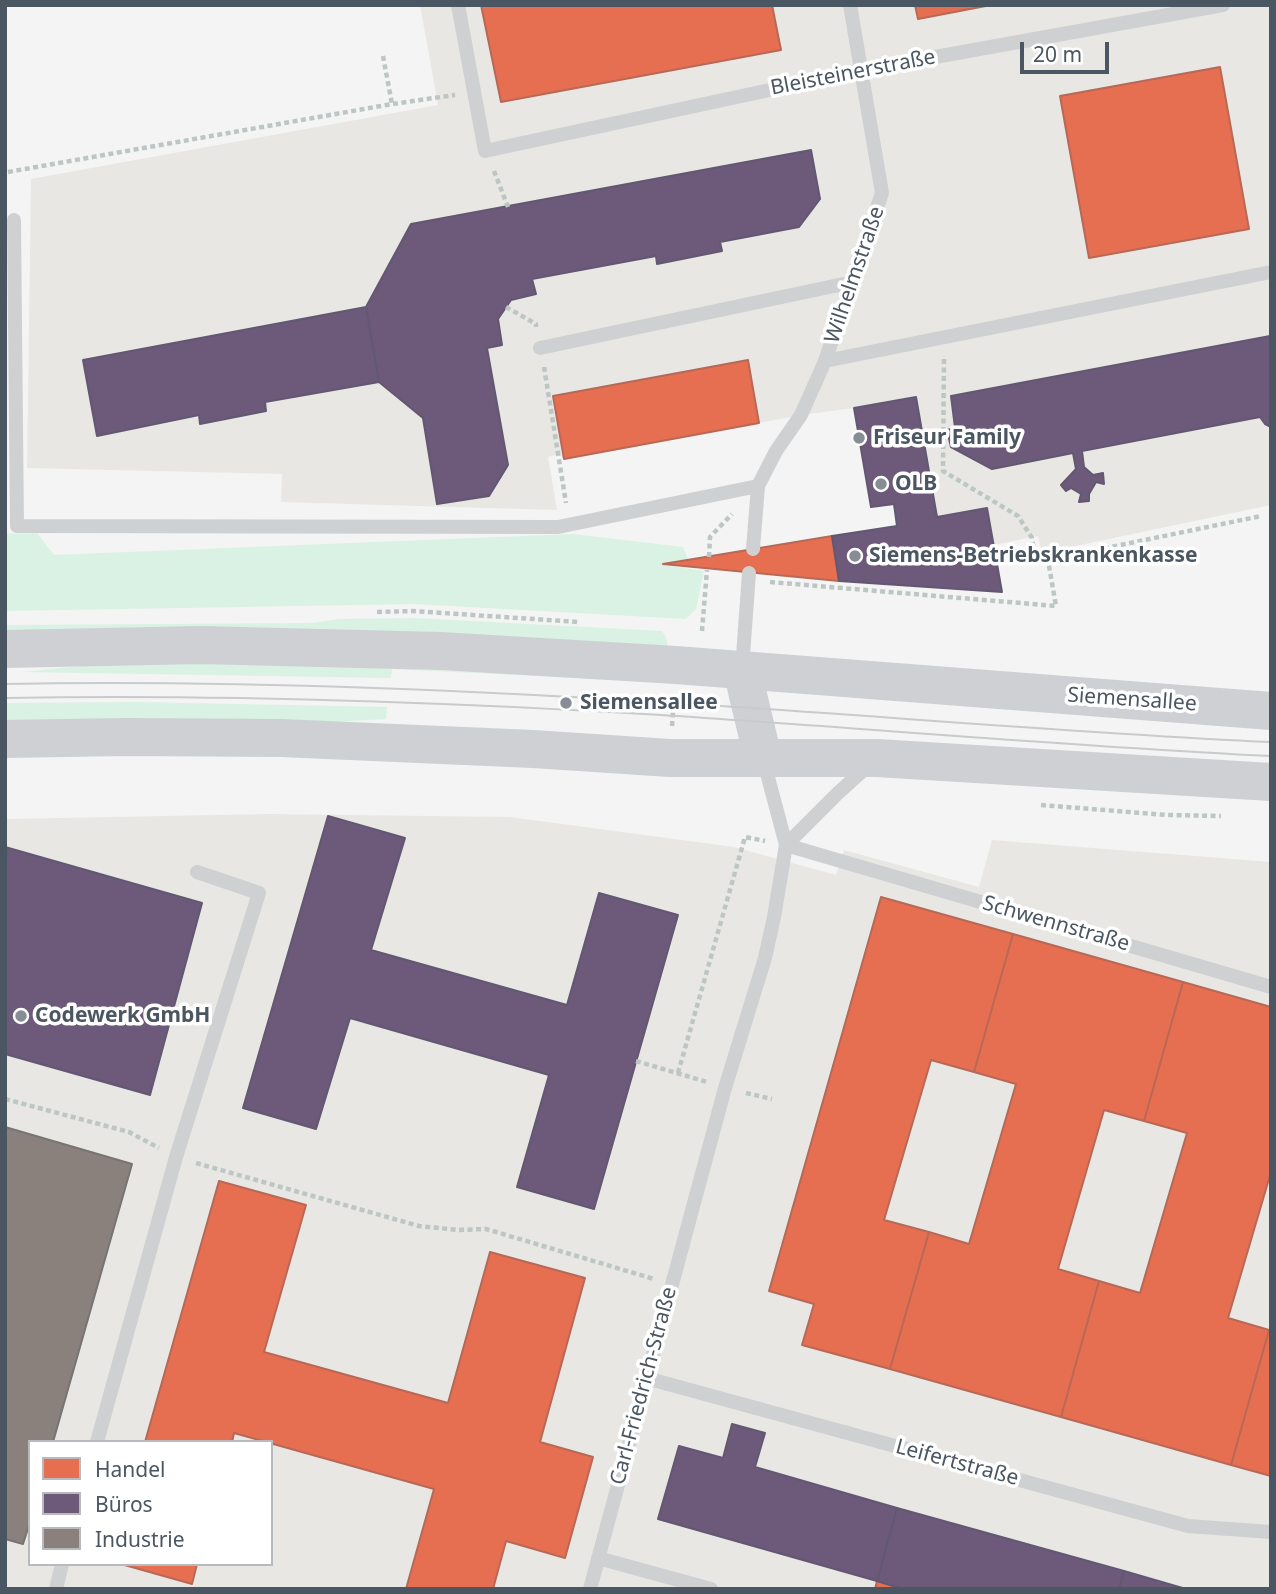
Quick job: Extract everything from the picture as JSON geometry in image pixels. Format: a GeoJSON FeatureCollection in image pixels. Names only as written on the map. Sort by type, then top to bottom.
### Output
{"type":"FeatureCollection","features":[{"type":"Feature","properties":{"kind":"main road","name":"Siemensallee"},"geometry":{"type":"LineString","coordinates":[[5,649],[201,645],[440,651],[677,665],[1271,711]]}},
{"type":"Feature","properties":{"kind":"main road"},"geometry":{"type":"LineString","coordinates":[[742,670],[763,758]]}},
{"type":"Feature","properties":{"kind":"main road"},"geometry":{"type":"LineString","coordinates":[[5,738],[295,739],[670,758],[877,758],[1271,782]]}},
{"type":"Feature","properties":{"kind":"lane"},"geometry":{"type":"LineString","coordinates":[[458,5],[485,151]]}},
{"type":"Feature","properties":{"kind":"lane","name":"Wilhelmstraße"},"geometry":{"type":"LineString","coordinates":[[758,486],[776,451],[801,415],[825,361],[882,193],[850,5]]}},
{"type":"Feature","properties":{"kind":"lane","name":"Bleisteinerstraße"},"geometry":{"type":"LineString","coordinates":[[485,151],[863,70],[1223,5]]}},
{"type":"Feature","properties":{"kind":"lane"},"geometry":{"type":"LineString","coordinates":[[14,220],[17,526],[564,526],[758,486],[753,549]]}},
{"type":"Feature","properties":{"kind":"lane"},"geometry":{"type":"LineString","coordinates":[[825,361],[1271,272]]}},
{"type":"Feature","properties":{"kind":"lane"},"geometry":{"type":"LineString","coordinates":[[540,348],[853,282]]}},
{"type":"Feature","properties":{"kind":"lane"},"geometry":{"type":"LineString","coordinates":[[742,670],[749,577]]}},
{"type":"Feature","properties":{"kind":"lane"},"geometry":{"type":"LineString","coordinates":[[763,758],[786,845]]}},
{"type":"Feature","properties":{"kind":"lane"},"geometry":{"type":"LineString","coordinates":[[786,845],[877,758]]}},
{"type":"Feature","properties":{"kind":"lane","name":"Schwennstraße"},"geometry":{"type":"LineString","coordinates":[[786,845],[1271,987]]}},
{"type":"Feature","properties":{"kind":"lane","name":"Carl-Friedrich-Straße"},"geometry":{"type":"LineString","coordinates":[[590,1589],[699,1183],[765,958],[786,845]]}},
{"type":"Feature","properties":{"kind":"lane"},"geometry":{"type":"LineString","coordinates":[[98,1440],[176,1157],[259,893],[197,872]]}},
{"type":"Feature","properties":{"kind":"lane","name":"Leifertstraße"},"geometry":{"type":"LineString","coordinates":[[646,1378],[1188,1526],[1271,1532]]}},
{"type":"Feature","properties":{"kind":"lane"},"geometry":{"type":"LineString","coordinates":[[598,1558],[711,1589]]}},
{"type":"Feature","properties":{"kind":"lane"},"geometry":{"type":"LineString","coordinates":[[56,1589],[62,1566]]}},
{"type":"Feature","properties":{"kind":"path"},"geometry":{"type":"LineString","coordinates":[[383,56],[392,104]]}},
{"type":"Feature","properties":{"kind":"path"},"geometry":{"type":"LineString","coordinates":[[8,172],[437,97]]}},
{"type":"Feature","properties":{"kind":"path"},"geometry":{"type":"LineString","coordinates":[[485,151],[508,207]]}},
{"type":"Feature","properties":{"kind":"path"},"geometry":{"type":"LineString","coordinates":[[506,307],[536,324],[564,526]]}},
{"type":"Feature","properties":{"kind":"path"},"geometry":{"type":"LineString","coordinates":[[944,337],[943,471],[1018,516],[1032,538],[1036,562],[1261,516]]}},
{"type":"Feature","properties":{"kind":"path"},"geometry":{"type":"LineString","coordinates":[[709,557],[710,537],[758,486]]}},
{"type":"Feature","properties":{"kind":"path"},"geometry":{"type":"LineString","coordinates":[[749,577],[1056,607],[1048,560]]}},
{"type":"Feature","properties":{"kind":"path"},"geometry":{"type":"LineString","coordinates":[[702,631],[708,570]]}},
{"type":"Feature","properties":{"kind":"path"},"geometry":{"type":"LineString","coordinates":[[670,758],[677,665]]}},
{"type":"Feature","properties":{"kind":"path"},"geometry":{"type":"LineString","coordinates":[[678,1073],[745,837],[786,845]]}},
{"type":"Feature","properties":{"kind":"path"},"geometry":{"type":"LineString","coordinates":[[5,1100],[129,1132],[176,1157],[419,1226],[458,1230],[486,1229],[671,1285]]}},
{"type":"Feature","properties":{"kind":"shaded area"},"geometry":{"type":"Polygon","coordinates":[[[420,5],[1271,5],[1271,505],[1042,553],[1038,536],[994,545],[1002,592],[839,581],[832,536],[897,525],[893,504],[871,507],[854,408],[801,415],[564,459],[559,454],[548,457],[557,510],[281,502],[282,474],[27,468],[31,179],[438,105],[420,5]]]}},
{"type":"Feature","properties":{"kind":"shaded area"},"geometry":{"type":"Polygon","coordinates":[[[270,814],[510,817],[734,847],[836,875],[844,850],[979,887],[992,840],[1271,862],[1271,1589],[5,1589],[5,819],[270,814]]]}},
{"type":"Feature","properties":{"kind":"green space"},"geometry":{"type":"Polygon","coordinates":[[[37,533],[54,555],[573,534],[683,547],[688,559],[663,565],[704,571],[696,609],[686,619],[414,604],[5,611],[5,534],[37,533]]]}},
{"type":"Feature","properties":{"kind":"green space"},"geometry":{"type":"Polygon","coordinates":[[[414,618],[662,631],[668,648],[5,632],[5,625],[312,623],[339,619],[414,618]]]}},
{"type":"Feature","properties":{"kind":"green space"},"geometry":{"type":"Polygon","coordinates":[[[146,655],[664,682],[392,669],[391,678],[22,672],[89,665],[146,655]]]}},
{"type":"Feature","properties":{"kind":"green space"},"geometry":{"type":"Polygon","coordinates":[[[136,702],[387,707],[386,719],[293,724],[5,721],[5,703],[136,702]]]}},
{"type":"Feature","properties":{"kind":"building: Handel"},"geometry":{"type":"Polygon","coordinates":[[[481,5],[772,5],[781,50],[501,102],[481,5]]]}},
{"type":"Feature","properties":{"kind":"building: Handel"},"geometry":{"type":"Polygon","coordinates":[[[915,5],[991,5],[918,19],[915,5]]]}},
{"type":"Feature","properties":{"kind":"building: Handel"},"geometry":{"type":"Polygon","coordinates":[[[1220,67],[1249,229],[1089,258],[1060,96],[1220,67]]]}},
{"type":"Feature","properties":{"kind":"building: Handel"},"geometry":{"type":"Polygon","coordinates":[[[748,360],[759,423],[564,459],[553,396],[748,360]]]}},
{"type":"Feature","properties":{"kind":"building: Handel"},"geometry":{"type":"Polygon","coordinates":[[[832,536],[839,581],[663,564],[832,536]]]}},
{"type":"Feature","properties":{"kind":"building: Handel"},"geometry":{"type":"Polygon","coordinates":[[[881,897],[1013,934],[974,1072],[931,1060],[884,1220],[929,1232],[890,1369],[802,1345],[814,1304],[769,1291],[881,897]]]}},
{"type":"Feature","properties":{"kind":"building: Handel"},"geometry":{"type":"Polygon","coordinates":[[[1013,934],[1183,982],[1144,1121],[1104,1110],[1058,1269],[1099,1281],[1061,1417],[890,1369],[929,1232],[969,1244],[1016,1084],[974,1072],[1013,934]]]}},
{"type":"Feature","properties":{"kind":"building: Handel"},"geometry":{"type":"Polygon","coordinates":[[[1183,982],[1271,1007],[1271,1172],[1228,1318],[1269,1330],[1231,1465],[1061,1417],[1099,1281],[1140,1293],[1187,1133],[1144,1121],[1183,982]]]}},
{"type":"Feature","properties":{"kind":"building: Handel"},"geometry":{"type":"Polygon","coordinates":[[[219,1181],[306,1205],[264,1352],[448,1403],[490,1252],[585,1278],[540,1442],[593,1457],[565,1558],[506,1541],[493,1589],[406,1589],[434,1489],[273,1444],[273,1440],[259,1440],[234,1433],[232,1440],[146,1440],[219,1181]]]}},
{"type":"Feature","properties":{"kind":"building: Handel"},"geometry":{"type":"Polygon","coordinates":[[[1271,1330],[1271,1476],[1231,1465],[1271,1330]]]}},
{"type":"Feature","properties":{"kind":"building: Handel"},"geometry":{"type":"Polygon","coordinates":[[[128,1566],[196,1566],[192,1584],[128,1566]]]}},
{"type":"Feature","properties":{"kind":"building: Handel"},"geometry":{"type":"Polygon","coordinates":[[[877,1581],[903,1589],[875,1589],[877,1581]]]}},
{"type":"Feature","properties":{"kind":"building: Büros"},"geometry":{"type":"Polygon","coordinates":[[[811,150],[820,199],[799,227],[720,242],[722,251],[657,264],[656,256],[532,279],[536,294],[511,300],[498,319],[502,345],[487,348],[508,465],[489,496],[437,504],[423,418],[379,382],[366,307],[411,224],[811,150]]]}},
{"type":"Feature","properties":{"kind":"building: Büros"},"geometry":{"type":"Polygon","coordinates":[[[366,307],[379,382],[265,402],[266,411],[200,424],[199,415],[97,436],[83,360],[366,307]]]}},
{"type":"Feature","properties":{"kind":"building: Büros"},"geometry":{"type":"Polygon","coordinates":[[[1270,336],[1271,427],[1260,417],[1082,451],[1084,467],[1093,475],[1103,473],[1104,484],[1096,482],[1089,494],[1089,501],[1079,502],[1081,494],[1071,488],[1066,491],[1061,485],[1076,469],[1073,453],[992,469],[951,447],[947,430],[955,428],[951,396],[1270,336]]]}},
{"type":"Feature","properties":{"kind":"building: Büros"},"geometry":{"type":"Polygon","coordinates":[[[916,397],[937,517],[987,508],[1002,592],[839,581],[832,536],[897,526],[894,504],[871,507],[854,408],[916,397]]]}},
{"type":"Feature","properties":{"kind":"building: Büros"},"geometry":{"type":"Polygon","coordinates":[[[328,816],[405,838],[371,950],[567,1005],[599,893],[678,915],[594,1209],[517,1187],[549,1075],[350,1018],[316,1129],[243,1108],[328,816]]]}},
{"type":"Feature","properties":{"kind":"building: Büros"},"geometry":{"type":"Polygon","coordinates":[[[5,847],[202,903],[150,1095],[5,1054],[5,847]]]}},
{"type":"Feature","properties":{"kind":"building: Büros"},"geometry":{"type":"Polygon","coordinates":[[[732,1424],[765,1433],[755,1467],[897,1508],[877,1581],[658,1519],[679,1446],[723,1458],[732,1424]]]}},
{"type":"Feature","properties":{"kind":"building: Büros"},"geometry":{"type":"Polygon","coordinates":[[[897,1508],[1124,1571],[1119,1589],[903,1589],[877,1581],[897,1508]]]}},
{"type":"Feature","properties":{"kind":"building: Büros"},"geometry":{"type":"Polygon","coordinates":[[[1124,1571],[1186,1589],[1119,1589],[1124,1571]]]}},
{"type":"Feature","properties":{"kind":"building: Industrie"},"geometry":{"type":"Polygon","coordinates":[[[5,1127],[132,1164],[54,1440],[28,1440],[28,1528],[23,1544],[5,1539],[5,1127]]]}},
{"type":"Feature","properties":{"kind":"tram line"},"geometry":{"type":"LineString","coordinates":[[5,684],[256,685],[506,694],[1271,742]]}},
{"type":"Feature","properties":{"kind":"tram line"},"geometry":{"type":"LineString","coordinates":[[5,698],[251,698],[497,706],[1271,756]]}},
{"type":"Feature","properties":{"kind":"place","name":"Friseur Family"},"geometry":{"type":"Point","coordinates":[859,438]}},
{"type":"Feature","properties":{"kind":"place","name":"OLB"},"geometry":{"type":"Point","coordinates":[881,484]}},
{"type":"Feature","properties":{"kind":"place","name":"Siemens-Betriebskrankenkasse"},"geometry":{"type":"Point","coordinates":[855,556]}},
{"type":"Feature","properties":{"kind":"place","name":"Siemensallee"},"geometry":{"type":"Point","coordinates":[566,703]}},
{"type":"Feature","properties":{"kind":"place","name":"Codewerk GmbH"},"geometry":{"type":"Point","coordinates":[21,1016]}}]}
